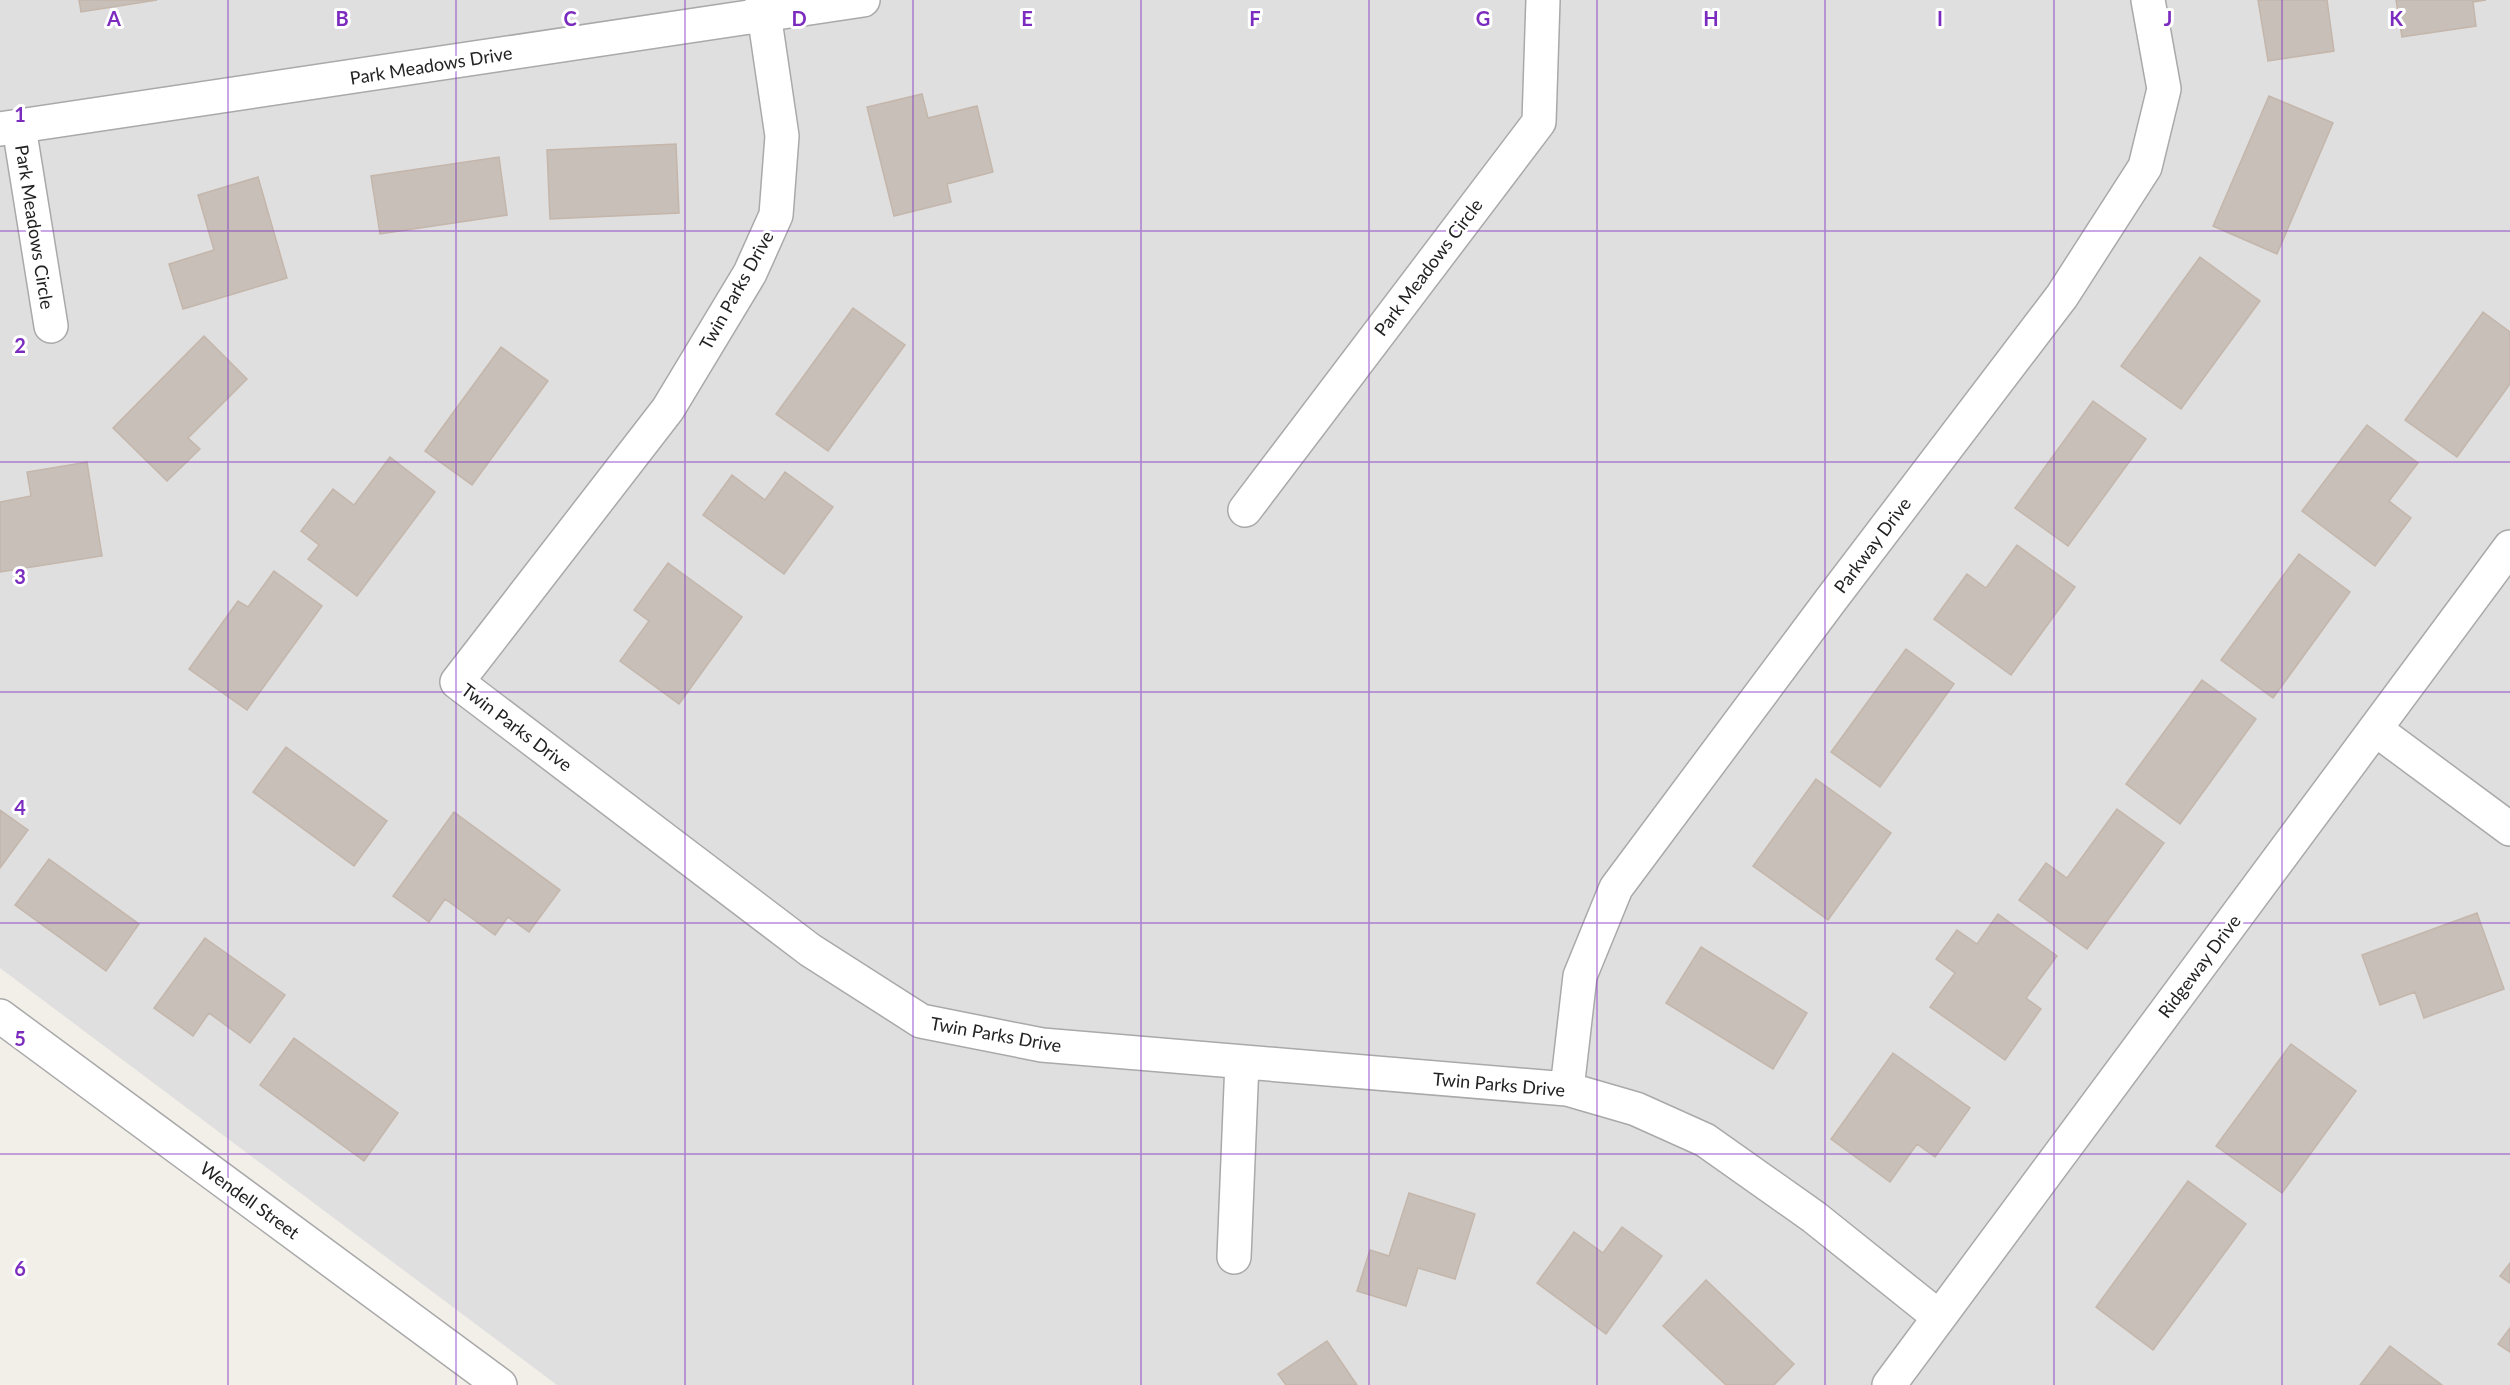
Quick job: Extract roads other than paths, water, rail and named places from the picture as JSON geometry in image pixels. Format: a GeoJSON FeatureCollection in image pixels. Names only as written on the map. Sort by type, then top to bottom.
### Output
{"type":"FeatureCollection","features":[{"type":"Feature","properties":{"kind":"street","name":"Park Meadows Drive"},"geometry":{"type":"LineString","coordinates":[[10,128],[763,8],[863,0]]}},
{"type":"Feature","properties":{"kind":"street","name":"Park Meadows Circle"},"geometry":{"type":"LineString","coordinates":[[1245,510],[1539,122],[1543,0]]}},
{"type":"Feature","properties":{"kind":"street","name":"Parkway Drive"},"geometry":{"type":"LineString","coordinates":[[1567,1089],[1580,976],[1616,888],[2062,296],[2145,167],[2164,88],[2148,0]]}},
{"type":"Feature","properties":{"kind":"street","name":"Twin Parks Drive"},"geometry":{"type":"LineString","coordinates":[[763,8],[782,136],[776,215],[754,263],[668,409],[457,682],[810,950],[921,1021],[1042,1045],[1567,1089],[1636,1108],[1705,1140],[1814,1217],[1939,1317]]}},
{"type":"Feature","properties":{"kind":"street","name":"Park Meadows Circle"},"geometry":{"type":"LineString","coordinates":[[10,128],[51,326]]}},
{"type":"Feature","properties":{"kind":"street","name":"Ridgeway Drive"},"geometry":{"type":"LineString","coordinates":[[1889,1385],[2510,548]]}},
{"type":"Feature","properties":{"kind":"street"},"geometry":{"type":"LineString","coordinates":[[2375,729],[2510,829]]}},
{"type":"Feature","properties":{"kind":"street","name":"Wendell Street"},"geometry":{"type":"LineString","coordinates":[[0,1016],[500,1385]]}},
{"type":"Feature","properties":{"kind":"street"},"geometry":{"type":"LineString","coordinates":[[1234,1257],[1242,1062]]}}]}
